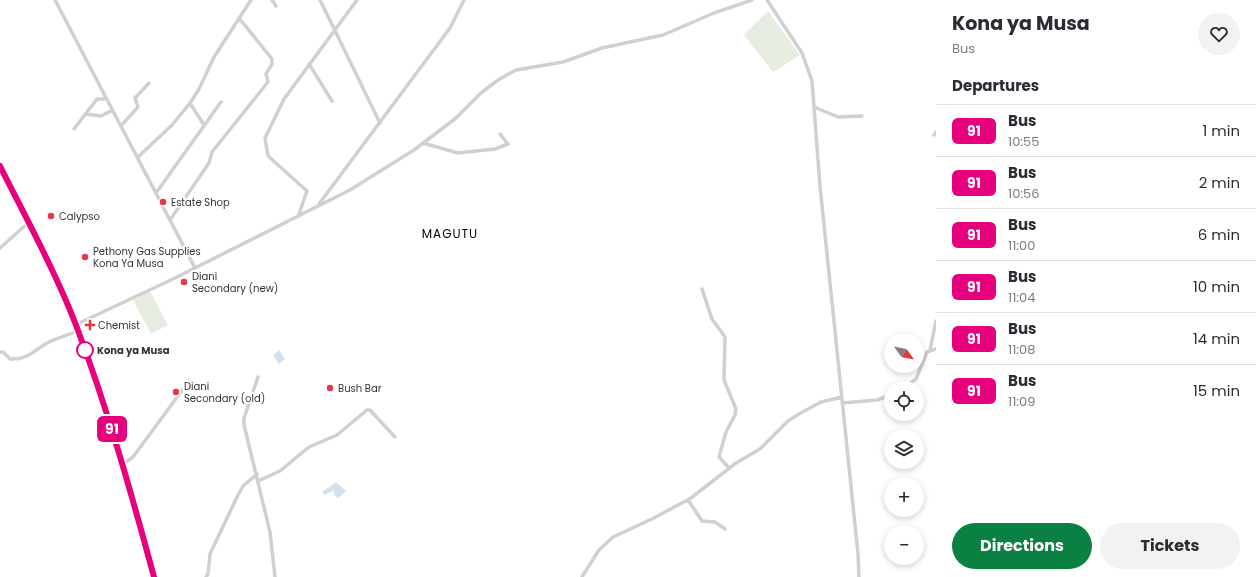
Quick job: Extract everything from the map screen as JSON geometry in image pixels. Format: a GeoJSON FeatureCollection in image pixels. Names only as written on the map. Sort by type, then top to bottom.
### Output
{"type":"FeatureCollection","features":[{"type":"Feature","properties":{"kind":"highway"},"geometry":{"type":"LineString","coordinates":[[0,166],[78,331],[101,394],[154,577]]}},
{"type":"Feature","properties":{"kind":"street"},"geometry":{"type":"LineString","coordinates":[[55,0],[195,268]]}},
{"type":"Feature","properties":{"kind":"street"},"geometry":{"type":"LineString","coordinates":[[138,157],[172,125],[190,103],[199,90],[214,57],[251,0]]}},
{"type":"Feature","properties":{"kind":"street"},"geometry":{"type":"LineString","coordinates":[[272,0],[276,6]]}},
{"type":"Feature","properties":{"kind":"street"},"geometry":{"type":"LineString","coordinates":[[320,0],[380,123]]}},
{"type":"Feature","properties":{"kind":"street"},"geometry":{"type":"LineString","coordinates":[[299,214],[307,191],[268,156],[265,138],[284,99],[357,0]]}},
{"type":"Feature","properties":{"kind":"street"},"geometry":{"type":"LineString","coordinates":[[318,205],[450,28],[464,0]]}},
{"type":"Feature","properties":{"kind":"street"},"geometry":{"type":"LineString","coordinates":[[75,324],[195,268],[299,214],[350,190],[423,143],[456,118],[481,93],[498,80],[516,70],[563,62],[602,48],[663,36],[714,13],[752,0]]}},
{"type":"Feature","properties":{"kind":"street"},"geometry":{"type":"LineString","coordinates":[[767,0],[806,59],[812,80],[820,186],[859,577]]}},
{"type":"Feature","properties":{"kind":"street"},"geometry":{"type":"LineString","coordinates":[[170,220],[209,163],[212,152],[268,82],[266,74],[272,64],[272,59],[239,18]]}},
{"type":"Feature","properties":{"kind":"street"},"geometry":{"type":"LineString","coordinates":[[309,64],[332,101]]}},
{"type":"Feature","properties":{"kind":"street"},"geometry":{"type":"LineString","coordinates":[[121,126],[138,107],[135,98],[149,83]]}},
{"type":"Feature","properties":{"kind":"street"},"geometry":{"type":"LineString","coordinates":[[74,128],[97,99],[107,99]]}},
{"type":"Feature","properties":{"kind":"street"},"geometry":{"type":"LineString","coordinates":[[156,193],[221,102]]}},
{"type":"Feature","properties":{"kind":"street"},"geometry":{"type":"LineString","coordinates":[[190,103],[204,125]]}},
{"type":"Feature","properties":{"kind":"street"},"geometry":{"type":"LineString","coordinates":[[814,107],[838,117],[862,116]]}},
{"type":"Feature","properties":{"kind":"street"},"geometry":{"type":"LineString","coordinates":[[86,114],[98,116],[113,110]]}},
{"type":"Feature","properties":{"kind":"street"},"geometry":{"type":"LineString","coordinates":[[423,143],[458,153],[495,149],[508,144],[500,134]]}},
{"type":"Feature","properties":{"kind":"street"},"geometry":{"type":"LineString","coordinates":[[0,248],[28,223]]}},
{"type":"Feature","properties":{"kind":"street"},"geometry":{"type":"LineString","coordinates":[[702,290],[712,319],[725,337],[724,380],[736,410],[736,415],[726,432],[719,457],[729,468]]}},
{"type":"Feature","properties":{"kind":"street"},"geometry":{"type":"LineString","coordinates":[[913,381],[916,379],[924,356],[930,350],[936,321]]}},
{"type":"Feature","properties":{"kind":"street"},"geometry":{"type":"LineString","coordinates":[[0,352],[3,352],[8,358],[12,359],[24,357],[32,354],[47,343],[78,331]]}},
{"type":"Feature","properties":{"kind":"street"},"geometry":{"type":"LineString","coordinates":[[930,350],[936,349]]}},
{"type":"Feature","properties":{"kind":"street"},"geometry":{"type":"LineString","coordinates":[[258,378],[244,418],[244,425],[270,532],[275,577]]}},
{"type":"Feature","properties":{"kind":"street"},"geometry":{"type":"LineString","coordinates":[[122,465],[133,457],[189,381]]}},
{"type":"Feature","properties":{"kind":"street"},"geometry":{"type":"LineString","coordinates":[[582,577],[599,550],[609,540],[688,500],[729,468],[760,449],[788,421],[798,414],[821,402],[842,397]]}},
{"type":"Feature","properties":{"kind":"street"},"geometry":{"type":"LineString","coordinates":[[842,403],[877,400],[884,398]]}},
{"type":"Feature","properties":{"kind":"street"},"geometry":{"type":"LineString","coordinates":[[258,481],[280,471],[308,447],[337,435],[367,410],[370,410],[395,437]]}},
{"type":"Feature","properties":{"kind":"street"},"geometry":{"type":"LineString","coordinates":[[206,577],[208,574],[210,554],[237,497],[243,486],[257,474]]}},
{"type":"Feature","properties":{"kind":"street"},"geometry":{"type":"LineString","coordinates":[[688,500],[702,521],[715,522],[725,528]]}},
{"type":"Feature","properties":{"kind":"shaded area"},"geometry":{"type":"Polygon","coordinates":[[[768,11],[800,55],[773,72],[744,35],[768,11]]]}},
{"type":"Feature","properties":{"kind":"shaded area"},"geometry":{"type":"Polygon","coordinates":[[[150,291],[168,325],[151,334],[133,300],[150,291]]]}},
{"type":"Feature","properties":{"kind":"water"},"geometry":{"type":"Polygon","coordinates":[[[279,350],[285,359],[279,364],[273,355],[279,350]]]}},
{"type":"Feature","properties":{"kind":"water"},"geometry":{"type":"Polygon","coordinates":[[[336,482],[346,491],[338,498],[334,495],[334,490],[325,495],[322,492],[336,482]]]}},
{"type":"Feature","properties":{"kind":"bus line","name":"91"},"geometry":{"type":"LineString","coordinates":[[0,166],[56,280],[75,324],[101,394],[154,577]]}},
{"type":"Feature","properties":{"kind":"place","name":"Estate Shop"},"geometry":{"type":"Point","coordinates":[163,202]}},
{"type":"Feature","properties":{"kind":"place","name":"Calypso"},"geometry":{"type":"Point","coordinates":[51,216]}},
{"type":"Feature","properties":{"kind":"place","name":"Pethony Gas Supplies Kona Ya Musa"},"geometry":{"type":"Point","coordinates":[85,257]}},
{"type":"Feature","properties":{"kind":"place","name":"Diani Secondary (new)"},"geometry":{"type":"Point","coordinates":[184,282]}},
{"type":"Feature","properties":{"kind":"place","name":"Chemist"},"geometry":{"type":"Point","coordinates":[90,325]}},
{"type":"Feature","properties":{"kind":"place","name":"Kona ya Musa"},"geometry":{"type":"Point","coordinates":[85,350]}},
{"type":"Feature","properties":{"kind":"place","name":"Bush Bar"},"geometry":{"type":"Point","coordinates":[330,388]}},
{"type":"Feature","properties":{"kind":"place","name":"Diani Secondary (old)"},"geometry":{"type":"Point","coordinates":[176,392]}},
{"type":"Feature","properties":{"kind":"district","name":"MAGUTU"},"geometry":{"type":"Point","coordinates":[450,234]}}]}
